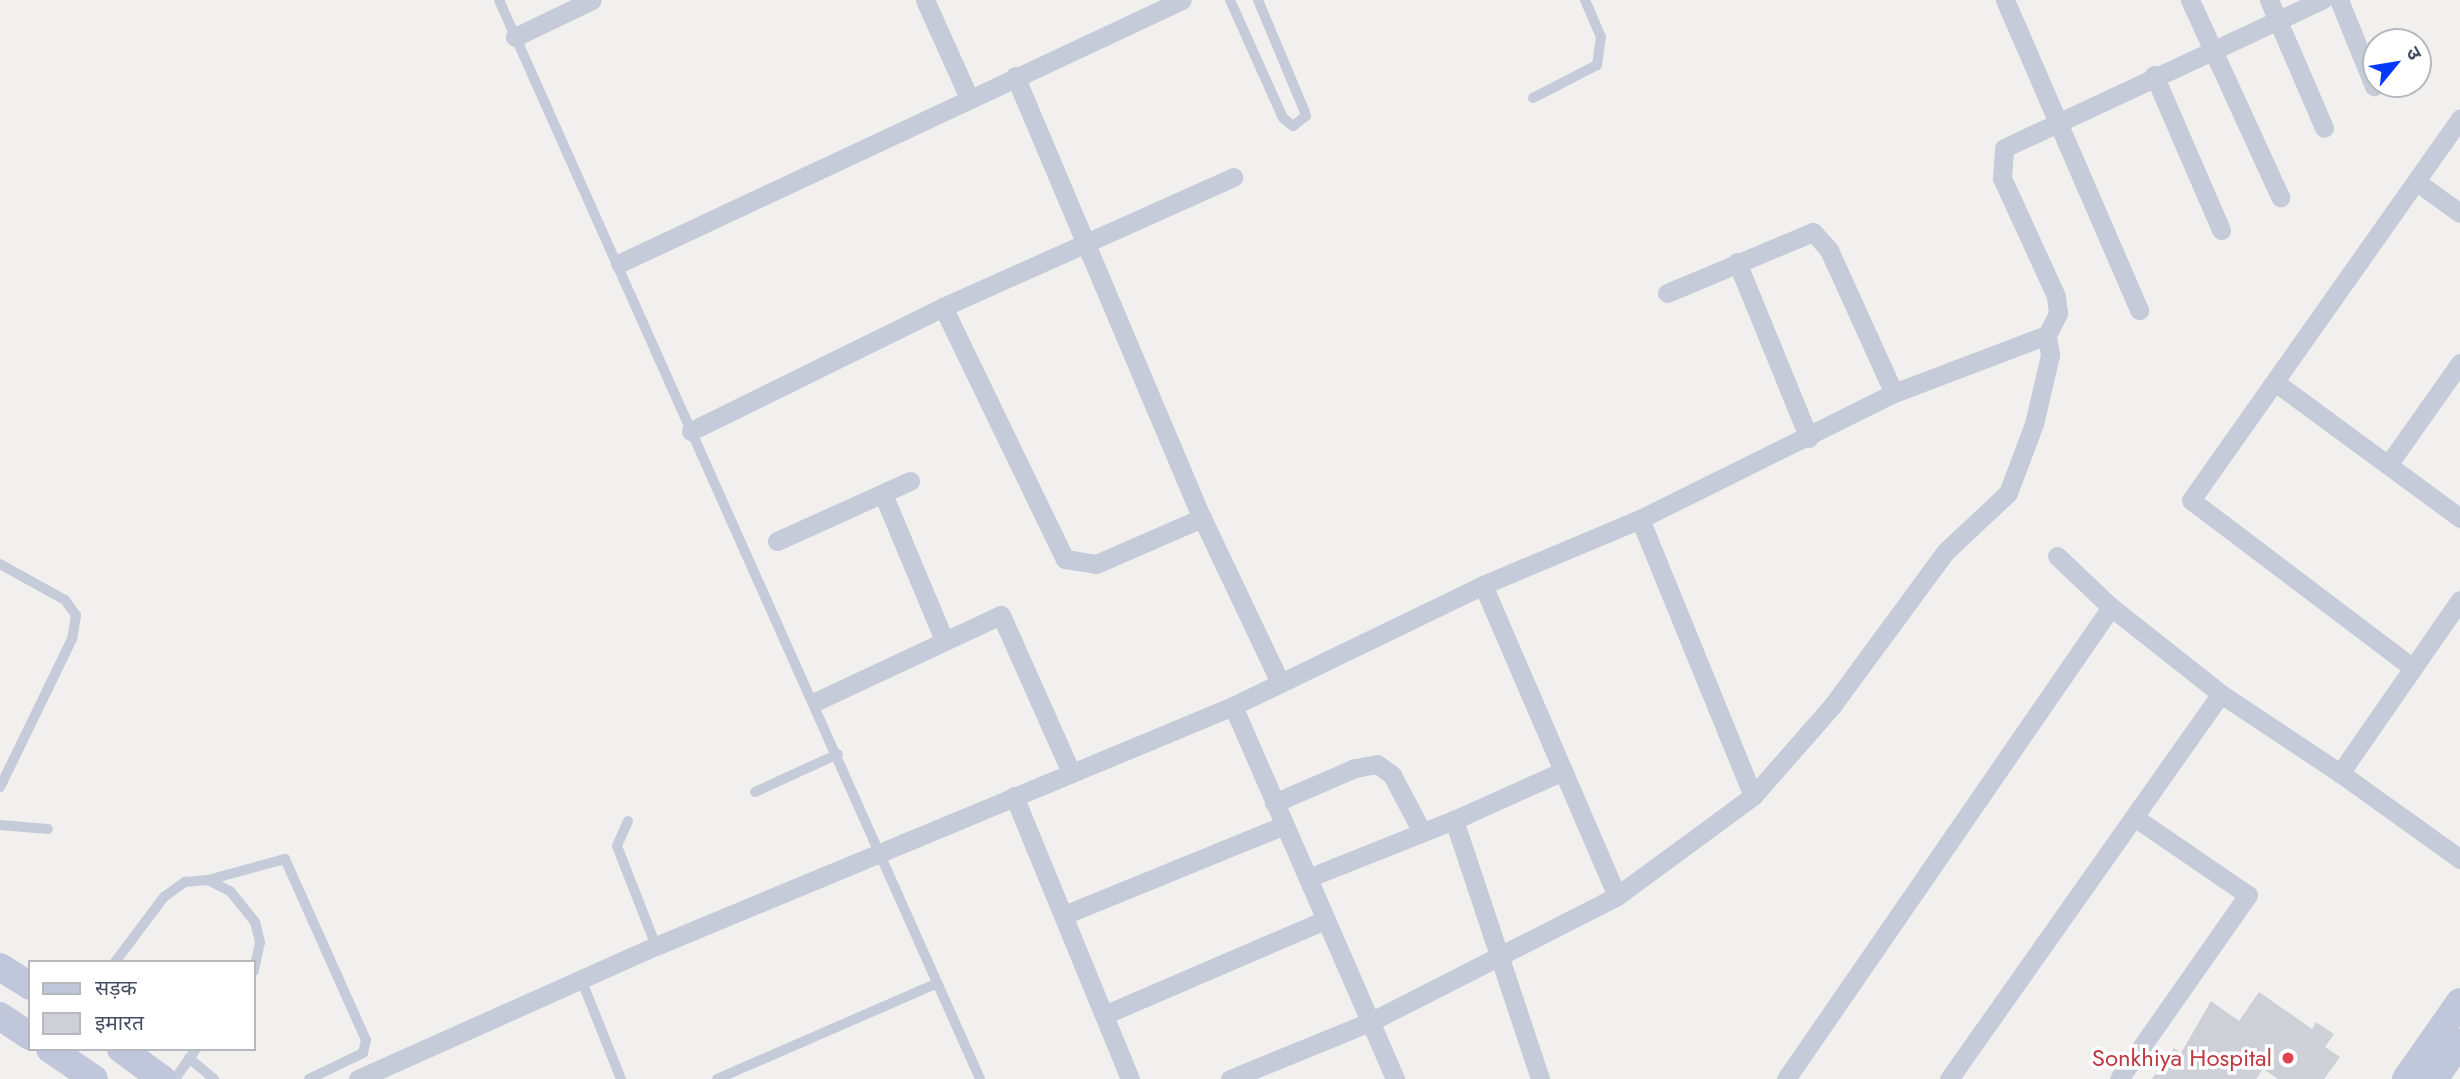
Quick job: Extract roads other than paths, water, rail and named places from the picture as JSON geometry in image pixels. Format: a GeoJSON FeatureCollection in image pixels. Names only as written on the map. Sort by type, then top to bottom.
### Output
{"type":"FeatureCollection","features":[{"type":"Feature","properties":{"kind":"street"},"geometry":{"type":"LineString","coordinates":[[515,37],[592,0]]}},
{"type":"Feature","properties":{"kind":"street"},"geometry":{"type":"LineString","coordinates":[[925,0],[969,98]]}},
{"type":"Feature","properties":{"kind":"street"},"geometry":{"type":"LineString","coordinates":[[620,263],[1182,0]]}},
{"type":"Feature","properties":{"kind":"street"},"geometry":{"type":"LineString","coordinates":[[2005,0],[2139,310]]}},
{"type":"Feature","properties":{"kind":"street"},"geometry":{"type":"LineString","coordinates":[[2190,0],[2280,197]]}},
{"type":"Feature","properties":{"kind":"street"},"geometry":{"type":"LineString","coordinates":[[2269,0],[2324,128]]}},
{"type":"Feature","properties":{"kind":"street"},"geometry":{"type":"LineString","coordinates":[[1230,1079],[1370,1021],[1617,896],[1752,796],[1832,706],[1945,552],[2008,493],[2034,424],[2050,355],[2047,335],[2058,313],[2056,296],[1998,163],[2015,138],[2322,0]]}},
{"type":"Feature","properties":{"kind":"street"},"geometry":{"type":"LineString","coordinates":[[2339,0],[2362,57]]}},
{"type":"Feature","properties":{"kind":"street"},"geometry":{"type":"LineString","coordinates":[[2154,75],[2221,230]]}},
{"type":"Feature","properties":{"kind":"street"},"geometry":{"type":"LineString","coordinates":[[1015,76],[1089,243],[1202,518],[1280,682]]}},
{"type":"Feature","properties":{"kind":"street"},"geometry":{"type":"LineString","coordinates":[[2413,668],[2191,500],[2460,118]]}},
{"type":"Feature","properties":{"kind":"street"},"geometry":{"type":"LineString","coordinates":[[691,431],[943,307],[1233,177]]}},
{"type":"Feature","properties":{"kind":"street"},"geometry":{"type":"LineString","coordinates":[[2417,182],[2460,213]]}},
{"type":"Feature","properties":{"kind":"street"},"geometry":{"type":"LineString","coordinates":[[1667,293],[1801,234],[1820,238],[1894,393]]}},
{"type":"Feature","properties":{"kind":"street"},"geometry":{"type":"LineString","coordinates":[[1737,262],[1809,438]]}},
{"type":"Feature","properties":{"kind":"street"},"geometry":{"type":"LineString","coordinates":[[943,307],[1065,559],[1096,564],[1202,518]]}},
{"type":"Feature","properties":{"kind":"street"},"geometry":{"type":"LineString","coordinates":[[358,1079],[656,946],[1070,770],[1233,706],[1483,586],[1640,519],[1809,438],[1894,393],[2047,335]]}},
{"type":"Feature","properties":{"kind":"street"},"geometry":{"type":"LineString","coordinates":[[2388,465],[2460,363]]}},
{"type":"Feature","properties":{"kind":"street"},"geometry":{"type":"LineString","coordinates":[[2275,382],[2460,518]]}},
{"type":"Feature","properties":{"kind":"street"},"geometry":{"type":"LineString","coordinates":[[777,541],[910,481]]}},
{"type":"Feature","properties":{"kind":"street"},"geometry":{"type":"LineString","coordinates":[[883,494],[944,640]]}},
{"type":"Feature","properties":{"kind":"street"},"geometry":{"type":"LineString","coordinates":[[1640,519],[1752,796]]}},
{"type":"Feature","properties":{"kind":"street"},"geometry":{"type":"LineString","coordinates":[[2057,556],[2111,607],[2221,694],[2340,773],[2460,859]]}},
{"type":"Feature","properties":{"kind":"street"},"geometry":{"type":"LineString","coordinates":[[1483,586],[1617,896]]}},
{"type":"Feature","properties":{"kind":"street"},"geometry":{"type":"LineString","coordinates":[[2340,773],[2460,600]]}},
{"type":"Feature","properties":{"kind":"street"},"geometry":{"type":"LineString","coordinates":[[1786,1079],[2111,607]]}},
{"type":"Feature","properties":{"kind":"street"},"geometry":{"type":"LineString","coordinates":[[817,701],[1001,615],[1070,770]]}},
{"type":"Feature","properties":{"kind":"street"},"geometry":{"type":"LineString","coordinates":[[1949,1079],[2221,694]]}},
{"type":"Feature","properties":{"kind":"street"},"geometry":{"type":"LineString","coordinates":[[1233,706],[1395,1079]]}},
{"type":"Feature","properties":{"kind":"street"},"geometry":{"type":"LineString","coordinates":[[1274,803],[1354,768],[1377,765],[1392,775],[1422,832]]}},
{"type":"Feature","properties":{"kind":"street"},"geometry":{"type":"LineString","coordinates":[[1308,878],[1454,820],[1563,771]]}},
{"type":"Feature","properties":{"kind":"street"},"geometry":{"type":"LineString","coordinates":[[1014,796],[1130,1079]]}},
{"type":"Feature","properties":{"kind":"street"},"geometry":{"type":"LineString","coordinates":[[2119,1079],[2248,895],[2134,817]]}},
{"type":"Feature","properties":{"kind":"street"},"geometry":{"type":"LineString","coordinates":[[1454,820],[1540,1079]]}},
{"type":"Feature","properties":{"kind":"street"},"geometry":{"type":"LineString","coordinates":[[1064,915],[1284,825]]}},
{"type":"Feature","properties":{"kind":"street"},"geometry":{"type":"LineString","coordinates":[[1104,1015],[1325,920]]}},
{"type":"Feature","properties":{"kind":"street"},"geometry":{"type":"LineString","coordinates":[[0,967],[28,985]]}},
{"type":"Feature","properties":{"kind":"street"},"geometry":{"type":"LineString","coordinates":[[2406,1079],[2460,1002]]}},
{"type":"Feature","properties":{"kind":"street"},"geometry":{"type":"LineString","coordinates":[[0,1016],[28,1035]]}},
{"type":"Feature","properties":{"kind":"street"},"geometry":{"type":"LineString","coordinates":[[2434,1079],[2460,1042]]}},
{"type":"Feature","properties":{"kind":"street"},"geometry":{"type":"LineString","coordinates":[[53,1051],[94,1079]]}},
{"type":"Feature","properties":{"kind":"street"},"geometry":{"type":"LineString","coordinates":[[124,1051],[162,1079]]}},
{"type":"Feature","properties":{"kind":"lane"},"geometry":{"type":"LineString","coordinates":[[499,0],[620,263],[691,431],[817,701],[878,853],[980,1079]]}},
{"type":"Feature","properties":{"kind":"lane"},"geometry":{"type":"LineString","coordinates":[[1230,0],[1283,118],[1293,125],[1306,117],[1258,0]]}},
{"type":"Feature","properties":{"kind":"lane"},"geometry":{"type":"LineString","coordinates":[[1533,97],[1597,65],[1601,37],[1585,0]]}},
{"type":"Feature","properties":{"kind":"lane"},"geometry":{"type":"LineString","coordinates":[[0,564],[65,600],[76,615],[72,639],[0,787]]}},
{"type":"Feature","properties":{"kind":"lane"},"geometry":{"type":"LineString","coordinates":[[755,792],[838,754]]}},
{"type":"Feature","properties":{"kind":"lane"},"geometry":{"type":"LineString","coordinates":[[628,821],[617,846],[656,946]]}},
{"type":"Feature","properties":{"kind":"lane"},"geometry":{"type":"LineString","coordinates":[[0,825],[48,829]]}},
{"type":"Feature","properties":{"kind":"lane"},"geometry":{"type":"LineString","coordinates":[[117,960],[164,897],[185,882],[208,880],[285,859],[366,1040],[363,1052],[309,1079]]}},
{"type":"Feature","properties":{"kind":"lane"},"geometry":{"type":"LineString","coordinates":[[208,880],[230,891],[255,922],[260,942],[256,961]]}},
{"type":"Feature","properties":{"kind":"lane"},"geometry":{"type":"LineString","coordinates":[[582,979],[621,1079]]}},
{"type":"Feature","properties":{"kind":"lane"},"geometry":{"type":"LineString","coordinates":[[717,1079],[936,984]]}},
{"type":"Feature","properties":{"kind":"lane"},"geometry":{"type":"LineString","coordinates":[[175,1079],[193,1052],[214,1079]]}},
{"type":"Feature","properties":{"kind":"place","name":"Sonkhiya Hospital"},"geometry":{"type":"Point","coordinates":[2288,1058]}}]}
